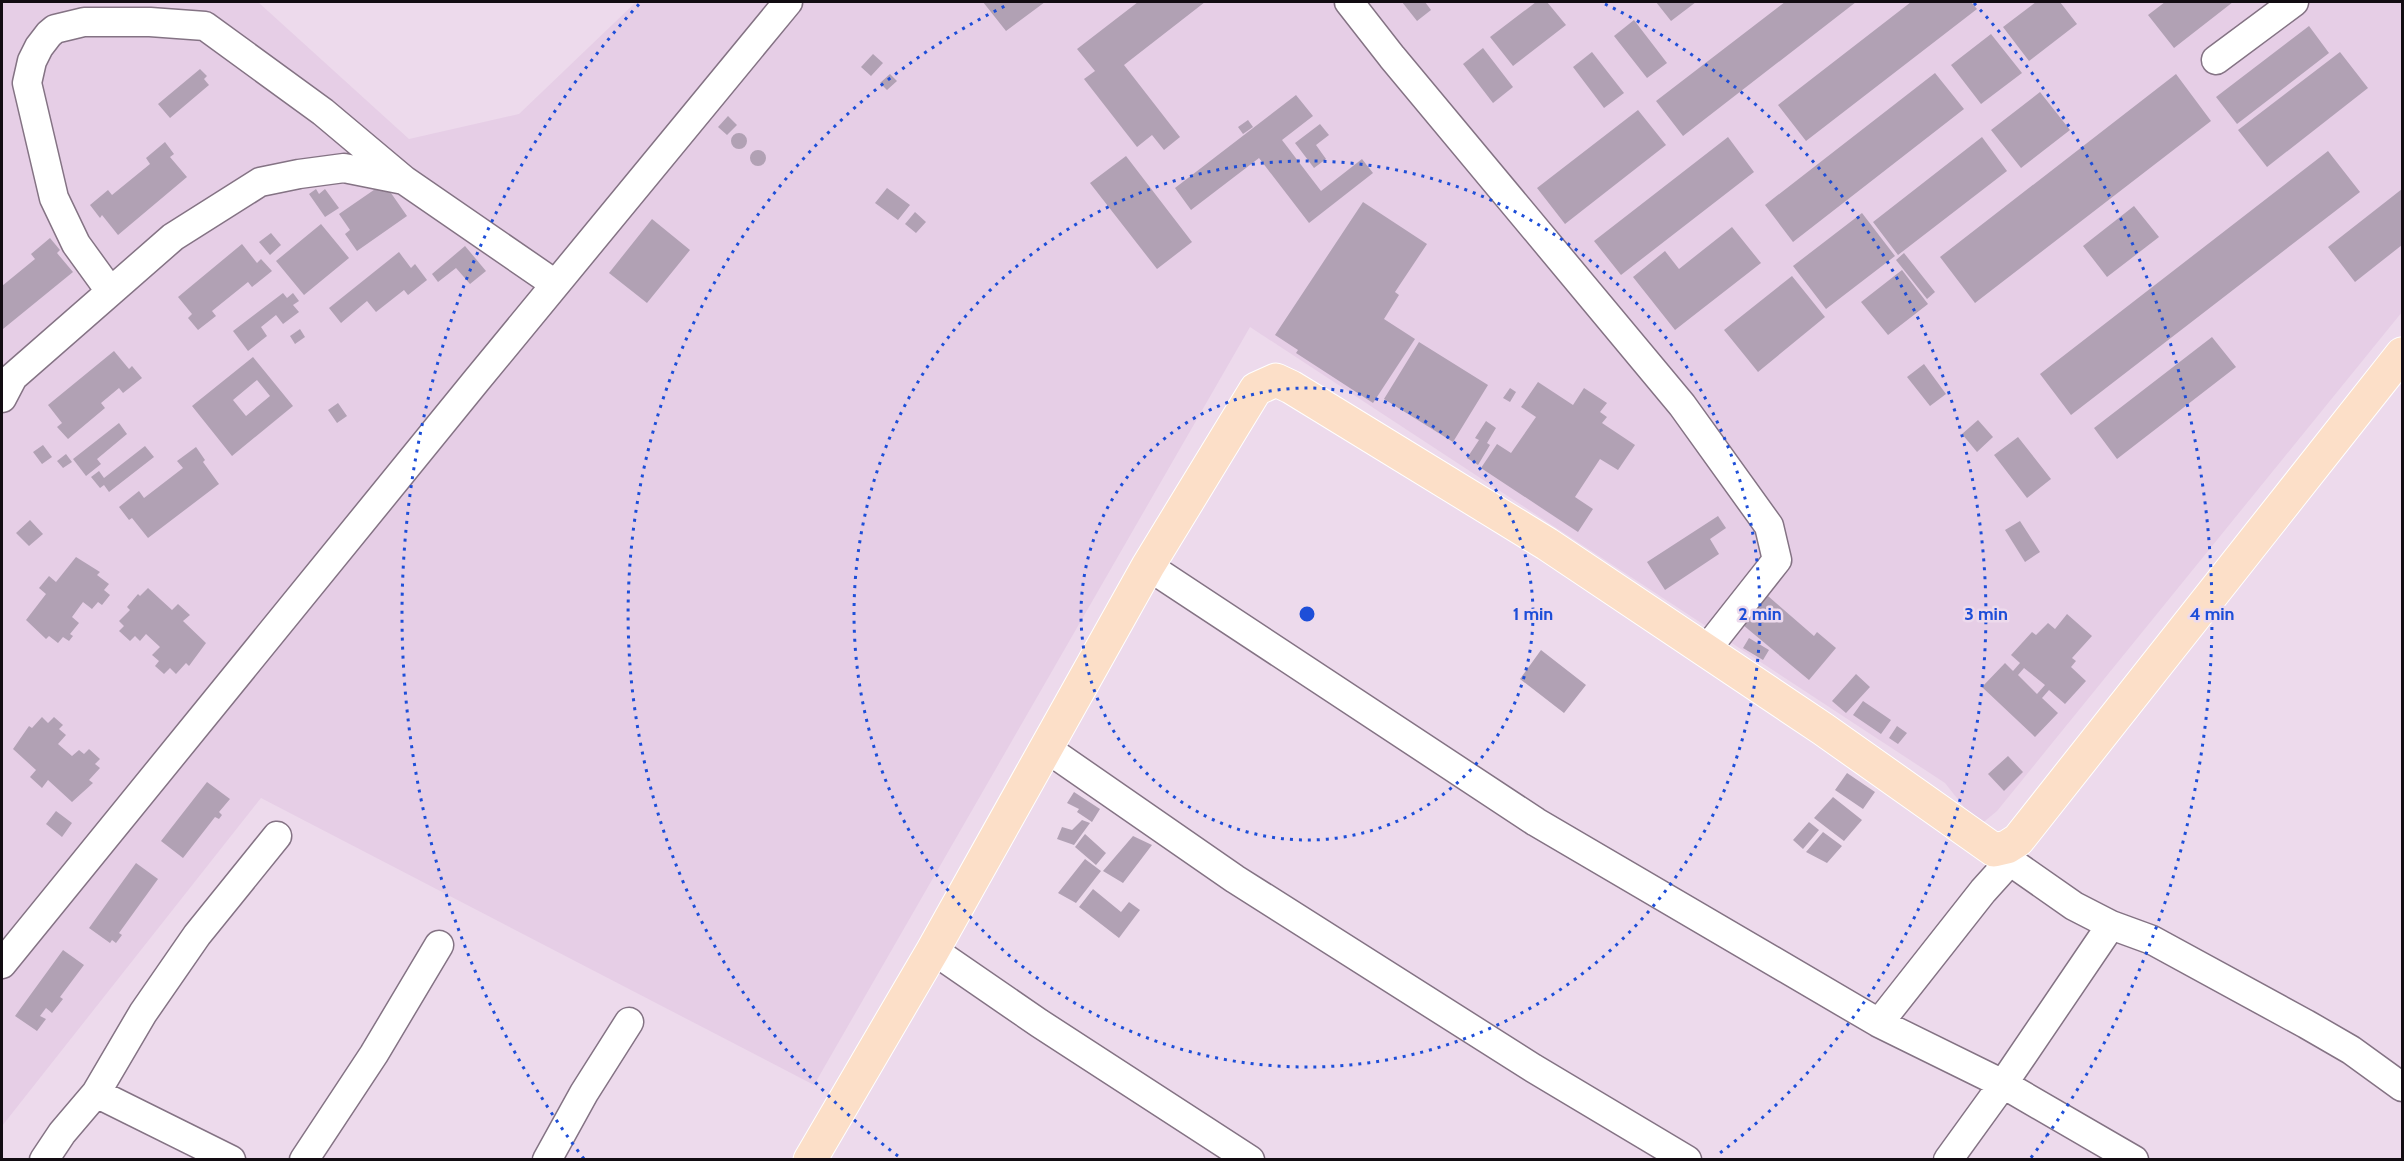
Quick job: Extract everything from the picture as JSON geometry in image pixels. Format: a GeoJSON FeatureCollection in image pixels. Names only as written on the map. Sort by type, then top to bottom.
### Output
{"type":"FeatureCollection","features":[{"type":"Feature","properties":{"kind":"main road"},"geometry":{"type":"LineString","coordinates":[[810,1160],[933,950],[1148,566],[1256,389],[1276,381],[1291,387],[1537,538],[1706,650],[2003,855],[2007,847],[2018,840],[2403,354]]}},
{"type":"Feature","properties":{"kind":"street"},"geometry":{"type":"LineString","coordinates":[[2,964],[555,284],[788,2]]}},
{"type":"Feature","properties":{"kind":"street"},"geometry":{"type":"LineString","coordinates":[[1349,2],[1392,57],[1682,405],[1769,526],[1776,560],[1706,650]]}},
{"type":"Feature","properties":{"kind":"street"},"geometry":{"type":"LineString","coordinates":[[2216,60],[2294,2]]}},
{"type":"Feature","properties":{"kind":"street"},"geometry":{"type":"LineString","coordinates":[[110,291],[76,244],[54,198],[27,83],[32,61],[49,34],[56,29],[84,22],[150,22],[205,26],[323,112],[405,180],[555,284]]}},
{"type":"Feature","properties":{"kind":"street"},"geometry":{"type":"LineString","coordinates":[[2,398],[13,377],[173,237],[260,182],[344,168],[405,180]]}},
{"type":"Feature","properties":{"kind":"street"},"geometry":{"type":"LineString","coordinates":[[1148,566],[1536,822],[1879,1023],[2003,1084],[2134,1160]]}},
{"type":"Feature","properties":{"kind":"street"},"geometry":{"type":"LineString","coordinates":[[1046,748],[1234,879],[1533,1068],[1687,1160]]}},
{"type":"Feature","properties":{"kind":"street"},"geometry":{"type":"LineString","coordinates":[[44,1160],[96,1094],[143,1013],[197,934],[277,836]]}},
{"type":"Feature","properties":{"kind":"street"},"geometry":{"type":"LineString","coordinates":[[1879,1023],[1983,891],[2003,855],[2074,906],[2111,925],[2152,940],[2306,1024],[2352,1050],[2403,1087]]}},
{"type":"Feature","properties":{"kind":"street"},"geometry":{"type":"LineString","coordinates":[[1948,1160],[2003,1084],[2111,925]]}},
{"type":"Feature","properties":{"kind":"street"},"geometry":{"type":"LineString","coordinates":[[304,1160],[374,1054],[439,945]]}},
{"type":"Feature","properties":{"kind":"street"},"geometry":{"type":"LineString","coordinates":[[933,950],[1039,1023],[1250,1160]]}},
{"type":"Feature","properties":{"kind":"street"},"geometry":{"type":"LineString","coordinates":[[546,1160],[629,1022]]}},
{"type":"Feature","properties":{"kind":"street"},"geometry":{"type":"LineString","coordinates":[[96,1094],[231,1160]]}},
{"type":"Feature","properties":{"kind":"shaded area"},"geometry":{"type":"Polygon","coordinates":[[[2,2],[258,2],[409,139],[519,114],[636,2],[2402,2],[2402,312],[1997,811],[1979,826],[1945,783],[1250,327],[814,1085],[261,798],[2,1126],[2,2]]]}},
{"type":"Feature","properties":{"kind":"building"},"geometry":{"type":"Polygon","coordinates":[[[983,2],[1045,2],[1006,31],[983,2]]]}},
{"type":"Feature","properties":{"kind":"building"},"geometry":{"type":"Polygon","coordinates":[[[1138,2],[1205,2],[1124,65],[1180,137],[1164,150],[1152,135],[1137,147],[1084,79],[1095,71],[1077,49],[1138,2]]]}},
{"type":"Feature","properties":{"kind":"building"},"geometry":{"type":"Polygon","coordinates":[[[1402,2],[1425,2],[1431,10],[1417,21],[1402,2]]]}},
{"type":"Feature","properties":{"kind":"building"},"geometry":{"type":"Polygon","coordinates":[[[1536,2],[1547,2],[1566,25],[1513,66],[1490,37],[1536,2]]]}},
{"type":"Feature","properties":{"kind":"building"},"geometry":{"type":"Polygon","coordinates":[[[1656,2],[1696,2],[1671,21],[1656,2]]]}},
{"type":"Feature","properties":{"kind":"building"},"geometry":{"type":"Polygon","coordinates":[[[1785,2],[1856,2],[1683,136],[1656,101],[1785,2]]]}},
{"type":"Feature","properties":{"kind":"building"},"geometry":{"type":"Polygon","coordinates":[[[1911,2],[1971,2],[1977,9],[1806,141],[1778,105],[1911,2]]]}},
{"type":"Feature","properties":{"kind":"building"},"geometry":{"type":"Polygon","coordinates":[[[2036,2],[2060,2],[2077,24],[2029,61],[2003,27],[2036,2]]]}},
{"type":"Feature","properties":{"kind":"building"},"geometry":{"type":"Polygon","coordinates":[[[2165,2],[2233,2],[2174,48],[2148,15],[2165,2]]]}},
{"type":"Feature","properties":{"kind":"building"},"geometry":{"type":"Polygon","coordinates":[[[1634,20],[1667,63],[1647,78],[1614,36],[1634,20]]]}},
{"type":"Feature","properties":{"kind":"building"},"geometry":{"type":"Polygon","coordinates":[[[2309,26],[2329,53],[2237,124],[2216,97],[2309,26]]]}},
{"type":"Feature","properties":{"kind":"building"},"geometry":{"type":"Polygon","coordinates":[[[1991,34],[2022,73],[1981,104],[1951,65],[1991,34]]]}},
{"type":"Feature","properties":{"kind":"building"},"geometry":{"type":"Polygon","coordinates":[[[1483,48],[1513,87],[1493,103],[1463,64],[1483,48]]]}},
{"type":"Feature","properties":{"kind":"building"},"geometry":{"type":"Polygon","coordinates":[[[1592,52],[1624,93],[1604,108],[1573,67],[1592,52]]]}},
{"type":"Feature","properties":{"kind":"building"},"geometry":{"type":"Polygon","coordinates":[[[2340,52],[2368,88],[2267,167],[2238,130],[2340,52]]]}},
{"type":"Feature","properties":{"kind":"building"},"geometry":{"type":"Polygon","coordinates":[[[873,54],[883,63],[871,76],[861,67],[873,54]]]}},
{"type":"Feature","properties":{"kind":"building"},"geometry":{"type":"Polygon","coordinates":[[[200,69],[207,76],[204,79],[209,85],[170,118],[158,104],[200,69]]]}},
{"type":"Feature","properties":{"kind":"building"},"geometry":{"type":"Polygon","coordinates":[[[1935,73],[1964,109],[1793,242],[1765,205],[1935,73]]]}},
{"type":"Feature","properties":{"kind":"building"},"geometry":{"type":"Polygon","coordinates":[[[890,74],[897,81],[887,90],[880,83],[890,74]]]}},
{"type":"Feature","properties":{"kind":"building"},"geometry":{"type":"Polygon","coordinates":[[[2176,74],[2211,121],[1975,303],[1940,257],[2176,74]]]}},
{"type":"Feature","properties":{"kind":"building"},"geometry":{"type":"Polygon","coordinates":[[[2040,92],[2070,130],[2021,168],[1991,130],[2040,92]]]}},
{"type":"Feature","properties":{"kind":"building"},"geometry":{"type":"Polygon","coordinates":[[[1296,95],[1313,116],[1282,140],[1321,191],[1362,159],[1373,173],[1309,223],[1259,158],[1191,210],[1175,188],[1296,95]]]}},
{"type":"Feature","properties":{"kind":"building"},"geometry":{"type":"Polygon","coordinates":[[[1638,110],[1666,145],[1565,224],[1537,188],[1638,110]]]}},
{"type":"Feature","properties":{"kind":"building"},"geometry":{"type":"Polygon","coordinates":[[[728,116],[737,125],[727,135],[718,127],[728,116]]]}},
{"type":"Feature","properties":{"kind":"building"},"geometry":{"type":"Polygon","coordinates":[[[1248,120],[1253,127],[1243,134],[1238,127],[1248,120]]]}},
{"type":"Feature","properties":{"kind":"building"},"geometry":{"type":"Polygon","coordinates":[[[1320,124],[1329,135],[1316,145],[1326,159],[1314,168],[1295,143],[1320,124]]]}},
{"type":"Feature","properties":{"kind":"building"},"geometry":{"type":"Polygon","coordinates":[[[739,133],[745,135],[747,141],[745,147],[739,149],[733,147],[731,141],[733,135],[739,133]]]}},
{"type":"Feature","properties":{"kind":"building"},"geometry":{"type":"Polygon","coordinates":[[[1728,137],[1754,172],[1621,275],[1594,241],[1728,137]]]}},
{"type":"Feature","properties":{"kind":"building"},"geometry":{"type":"Polygon","coordinates":[[[1982,137],[2007,171],[1898,255],[1873,222],[1982,137]]]}},
{"type":"Feature","properties":{"kind":"building"},"geometry":{"type":"Polygon","coordinates":[[[165,142],[174,154],[170,157],[187,177],[118,235],[102,215],[100,218],[90,205],[108,190],[112,195],[150,164],[146,158],[165,142]]]}},
{"type":"Feature","properties":{"kind":"building"},"geometry":{"type":"Polygon","coordinates":[[[758,150],[764,152],[766,158],[764,164],[758,166],[752,164],[750,158],[752,152],[758,150]]]}},
{"type":"Feature","properties":{"kind":"building"},"geometry":{"type":"Polygon","coordinates":[[[2328,151],[2360,192],[2071,415],[2040,374],[2328,151]]]}},
{"type":"Feature","properties":{"kind":"building"},"geometry":{"type":"Polygon","coordinates":[[[1126,156],[1192,242],[1157,269],[1090,183],[1126,156]]]}},
{"type":"Feature","properties":{"kind":"building"},"geometry":{"type":"Polygon","coordinates":[[[384,183],[407,216],[357,251],[345,234],[350,230],[339,214],[384,183]]]}},
{"type":"Feature","properties":{"kind":"building"},"geometry":{"type":"Polygon","coordinates":[[[887,188],[910,205],[898,220],[875,203],[887,188]]]}},
{"type":"Feature","properties":{"kind":"building"},"geometry":{"type":"Polygon","coordinates":[[[316,189],[319,194],[325,189],[339,208],[325,217],[309,194],[316,189]]]}},
{"type":"Feature","properties":{"kind":"building"},"geometry":{"type":"Polygon","coordinates":[[[2402,189],[2402,245],[2355,282],[2328,247],[2402,189]]]}},
{"type":"Feature","properties":{"kind":"building"},"geometry":{"type":"Polygon","coordinates":[[[1363,202],[1427,244],[1395,292],[1399,295],[1384,319],[1415,339],[1373,403],[1296,353],[1298,350],[1275,335],[1363,202]]]}},
{"type":"Feature","properties":{"kind":"building"},"geometry":{"type":"Polygon","coordinates":[[[2134,206],[2159,237],[2107,277],[2083,246],[2134,206]]]}},
{"type":"Feature","properties":{"kind":"building"},"geometry":{"type":"Polygon","coordinates":[[[915,212],[926,222],[916,233],[905,224],[915,212]]]}},
{"type":"Feature","properties":{"kind":"building"},"geometry":{"type":"Polygon","coordinates":[[[1862,213],[1895,256],[1826,309],[1793,266],[1862,213]]]}},
{"type":"Feature","properties":{"kind":"building"},"geometry":{"type":"Polygon","coordinates":[[[652,219],[690,250],[647,303],[609,273],[652,219]]]}},
{"type":"Feature","properties":{"kind":"building"},"geometry":{"type":"Polygon","coordinates":[[[321,224],[349,258],[304,295],[276,261],[321,224]]]}},
{"type":"Feature","properties":{"kind":"building"},"geometry":{"type":"Polygon","coordinates":[[[1732,227],[1761,263],[1675,330],[1633,277],[1665,251],[1679,269],[1732,227]]]}},
{"type":"Feature","properties":{"kind":"building"},"geometry":{"type":"Polygon","coordinates":[[[271,233],[281,245],[270,255],[259,242],[271,233]]]}},
{"type":"Feature","properties":{"kind":"building"},"geometry":{"type":"Polygon","coordinates":[[[50,238],[60,250],[57,253],[73,272],[3,329],[2,286],[35,259],[31,254],[50,238]]]}},
{"type":"Feature","properties":{"kind":"building"},"geometry":{"type":"Polygon","coordinates":[[[242,244],[257,263],[261,259],[272,271],[252,287],[248,282],[212,311],[216,316],[198,330],[188,318],[192,314],[178,297],[242,244]]]}},
{"type":"Feature","properties":{"kind":"building"},"geometry":{"type":"Polygon","coordinates":[[[465,246],[486,271],[470,284],[456,268],[438,282],[432,274],[465,246]]]}},
{"type":"Feature","properties":{"kind":"building"},"geometry":{"type":"Polygon","coordinates":[[[399,252],[411,268],[415,264],[427,280],[408,295],[404,290],[376,312],[367,301],[341,323],[329,308],[399,252]]]}},
{"type":"Feature","properties":{"kind":"building"},"geometry":{"type":"Polygon","coordinates":[[[1904,253],[1935,292],[1927,299],[1896,260],[1904,253]]]}},
{"type":"Feature","properties":{"kind":"building"},"geometry":{"type":"Polygon","coordinates":[[[1902,270],[1928,304],[1888,335],[1861,302],[1902,270]]]}},
{"type":"Feature","properties":{"kind":"building"},"geometry":{"type":"Polygon","coordinates":[[[1792,276],[1825,317],[1758,372],[1724,330],[1792,276]]]}},
{"type":"Feature","properties":{"kind":"building"},"geometry":{"type":"Polygon","coordinates":[[[283,293],[287,298],[293,293],[299,301],[293,305],[299,312],[283,324],[276,315],[261,327],[267,336],[248,351],[233,331],[283,293]]]}},
{"type":"Feature","properties":{"kind":"building"},"geometry":{"type":"Polygon","coordinates":[[[300,329],[305,337],[295,344],[290,336],[300,329]]]}},
{"type":"Feature","properties":{"kind":"building"},"geometry":{"type":"Polygon","coordinates":[[[2212,337],[2236,367],[2117,459],[2094,428],[2212,337]]]}},
{"type":"Feature","properties":{"kind":"building"},"geometry":{"type":"Polygon","coordinates":[[[1419,342],[1488,385],[1453,442],[1384,399],[1419,342]]]}},
{"type":"Feature","properties":{"kind":"building"},"geometry":{"type":"Polygon","coordinates":[[[114,351],[129,369],[132,366],[142,378],[123,393],[119,388],[101,403],[105,408],[68,439],[57,427],[62,423],[48,405],[114,351]]]}},
{"type":"Feature","properties":{"kind":"building"},"geometry":{"type":"Polygon","coordinates":[[[253,357],[293,406],[232,456],[192,406],[253,357]],[[257,380],[233,400],[246,416],[270,396],[257,380]]]}},
{"type":"Feature","properties":{"kind":"building"},"geometry":{"type":"Polygon","coordinates":[[[1924,364],[1946,394],[1930,406],[1907,377],[1924,364]]]}},
{"type":"Feature","properties":{"kind":"building"},"geometry":{"type":"Polygon","coordinates":[[[1538,382],[1573,405],[1584,388],[1607,403],[1600,412],[1607,417],[1602,423],[1635,445],[1618,470],[1600,459],[1575,497],[1593,509],[1578,532],[1481,468],[1497,444],[1511,453],[1536,417],[1521,407],[1538,382]]]}},
{"type":"Feature","properties":{"kind":"building"},"geometry":{"type":"Polygon","coordinates":[[[1510,388],[1516,392],[1510,402],[1503,398],[1510,388]]]}},
{"type":"Feature","properties":{"kind":"building"},"geometry":{"type":"Polygon","coordinates":[[[338,403],[347,416],[337,423],[328,410],[338,403]]]}},
{"type":"Feature","properties":{"kind":"building"},"geometry":{"type":"Polygon","coordinates":[[[1978,420],[1993,437],[1977,452],[1962,434],[1978,420]]]}},
{"type":"Feature","properties":{"kind":"building"},"geometry":{"type":"Polygon","coordinates":[[[1486,421],[1496,428],[1487,443],[1490,445],[1478,465],[1467,458],[1479,440],[1475,438],[1486,421]]]}},
{"type":"Feature","properties":{"kind":"building"},"geometry":{"type":"Polygon","coordinates":[[[119,423],[127,434],[97,459],[101,464],[86,476],[73,459],[119,423]]]}},
{"type":"Feature","properties":{"kind":"building"},"geometry":{"type":"Polygon","coordinates":[[[2018,437],[2051,479],[2027,498],[1994,455],[2018,437]]]}},
{"type":"Feature","properties":{"kind":"building"},"geometry":{"type":"Polygon","coordinates":[[[43,445],[52,457],[42,464],[33,452],[43,445]]]}},
{"type":"Feature","properties":{"kind":"building"},"geometry":{"type":"Polygon","coordinates":[[[145,446],[154,457],[109,492],[104,485],[100,488],[91,477],[99,471],[104,478],[145,446]]]}},
{"type":"Feature","properties":{"kind":"building"},"geometry":{"type":"Polygon","coordinates":[[[196,447],[205,460],[203,462],[219,484],[148,538],[132,518],[129,520],[119,507],[139,491],[144,498],[183,468],[177,461],[196,447]]]}},
{"type":"Feature","properties":{"kind":"building"},"geometry":{"type":"Polygon","coordinates":[[[66,454],[72,462],[63,468],[57,461],[66,454]]]}},
{"type":"Feature","properties":{"kind":"building"},"geometry":{"type":"Polygon","coordinates":[[[1718,516],[1726,528],[1710,539],[1719,554],[1665,590],[1647,562],[1718,516]]]}},
{"type":"Feature","properties":{"kind":"building"},"geometry":{"type":"Polygon","coordinates":[[[30,520],[43,534],[29,546],[16,533],[30,520]]]}},
{"type":"Feature","properties":{"kind":"building"},"geometry":{"type":"Polygon","coordinates":[[[2020,521],[2040,552],[2025,562],[2005,530],[2020,521]]]}},
{"type":"Feature","properties":{"kind":"building"},"geometry":{"type":"Polygon","coordinates":[[[76,557],[100,572],[97,575],[109,584],[104,590],[110,595],[102,605],[98,602],[92,609],[83,602],[72,617],[79,623],[70,634],[73,636],[69,641],[63,637],[58,643],[49,636],[46,639],[26,620],[46,594],[39,588],[49,576],[56,582],[76,557]]]}},
{"type":"Feature","properties":{"kind":"building"},"geometry":{"type":"Polygon","coordinates":[[[148,588],[172,610],[178,604],[190,615],[183,621],[206,643],[189,666],[186,663],[176,674],[170,668],[164,674],[155,666],[159,661],[152,655],[160,647],[146,634],[140,641],[135,636],[130,641],[119,631],[124,626],[119,621],[130,610],[127,607],[138,594],[140,596],[148,588]]]}},
{"type":"Feature","properties":{"kind":"building"},"geometry":{"type":"Polygon","coordinates":[[[1768,596],[1814,636],[1817,632],[1836,648],[1809,680],[1743,625],[1768,596]]]}},
{"type":"Feature","properties":{"kind":"building"},"geometry":{"type":"Polygon","coordinates":[[[2067,614],[2092,636],[2072,658],[2076,661],[2071,667],[2086,681],[2065,704],[2049,690],[2042,698],[2058,713],[2035,737],[1982,687],[2005,663],[2013,671],[2020,663],[2011,655],[2032,632],[2036,635],[2048,623],[2055,629],[2067,614]],[[2024,668],[2018,675],[2037,694],[2045,685],[2024,668]]]}},
{"type":"Feature","properties":{"kind":"building"},"geometry":{"type":"Polygon","coordinates":[[[1749,638],[1769,650],[1763,660],[1743,648],[1749,638]]]}},
{"type":"Feature","properties":{"kind":"building"},"geometry":{"type":"Polygon","coordinates":[[[1541,650],[1586,685],[1564,713],[1520,679],[1541,650]]]}},
{"type":"Feature","properties":{"kind":"building"},"geometry":{"type":"Polygon","coordinates":[[[1856,674],[1870,687],[1846,713],[1832,701],[1856,674]]]}},
{"type":"Feature","properties":{"kind":"building"},"geometry":{"type":"Polygon","coordinates":[[[1863,701],[1891,720],[1881,734],[1853,715],[1863,701]]]}},
{"type":"Feature","properties":{"kind":"building"},"geometry":{"type":"Polygon","coordinates":[[[42,717],[48,723],[54,717],[63,725],[59,729],[66,735],[58,744],[72,756],[79,750],[84,754],[89,749],[100,759],[95,764],[100,768],[89,780],[93,783],[72,802],[48,780],[42,788],[30,777],[36,770],[13,749],[29,726],[32,728],[42,717]]]}},
{"type":"Feature","properties":{"kind":"building"},"geometry":{"type":"Polygon","coordinates":[[[1897,726],[1907,733],[1898,744],[1889,738],[1897,726]]]}},
{"type":"Feature","properties":{"kind":"building"},"geometry":{"type":"Polygon","coordinates":[[[2008,756],[2023,772],[2004,791],[1988,774],[2008,756]]]}},
{"type":"Feature","properties":{"kind":"building"},"geometry":{"type":"Polygon","coordinates":[[[1847,773],[1875,792],[1863,809],[1835,790],[1847,773]]]}},
{"type":"Feature","properties":{"kind":"building"},"geometry":{"type":"Polygon","coordinates":[[[207,782],[230,799],[219,812],[222,815],[219,819],[215,817],[183,858],[161,841],[207,782]]]}},
{"type":"Feature","properties":{"kind":"building"},"geometry":{"type":"Polygon","coordinates":[[[1074,792],[1100,809],[1092,822],[1077,812],[1079,809],[1067,803],[1074,792]]]}},
{"type":"Feature","properties":{"kind":"building"},"geometry":{"type":"Polygon","coordinates":[[[1833,797],[1862,820],[1844,841],[1814,818],[1833,797]]]}},
{"type":"Feature","properties":{"kind":"building"},"geometry":{"type":"Polygon","coordinates":[[[56,811],[72,823],[62,837],[46,824],[56,811]]]}},
{"type":"Feature","properties":{"kind":"building"},"geometry":{"type":"Polygon","coordinates":[[[1082,820],[1090,823],[1074,845],[1057,839],[1062,827],[1072,830],[1082,820]]]}},
{"type":"Feature","properties":{"kind":"building"},"geometry":{"type":"Polygon","coordinates":[[[1809,822],[1819,830],[1803,849],[1793,840],[1809,822]]]}},
{"type":"Feature","properties":{"kind":"building"},"geometry":{"type":"Polygon","coordinates":[[[1823,832],[1842,846],[1827,863],[1806,852],[1823,832]]]}},
{"type":"Feature","properties":{"kind":"building"},"geometry":{"type":"Polygon","coordinates":[[[1085,834],[1106,853],[1096,865],[1075,847],[1085,834]]]}},
{"type":"Feature","properties":{"kind":"building"},"geometry":{"type":"Polygon","coordinates":[[[1133,836],[1152,845],[1123,883],[1103,871],[1133,836]]]}},
{"type":"Feature","properties":{"kind":"building"},"geometry":{"type":"Polygon","coordinates":[[[1085,859],[1101,871],[1076,903],[1058,893],[1085,859]]]}},
{"type":"Feature","properties":{"kind":"building"},"geometry":{"type":"Polygon","coordinates":[[[136,863],[158,879],[119,933],[122,935],[116,943],[112,940],[110,943],[89,928],[136,863]]]}},
{"type":"Feature","properties":{"kind":"building"},"geometry":{"type":"Polygon","coordinates":[[[1093,889],[1121,912],[1129,902],[1140,910],[1119,938],[1079,907],[1093,889]]]}},
{"type":"Feature","properties":{"kind":"building"},"geometry":{"type":"Polygon","coordinates":[[[63,950],[84,965],[60,997],[63,999],[52,1013],[46,1008],[40,1016],[46,1019],[37,1031],[15,1016],[63,950]]]}}]}
